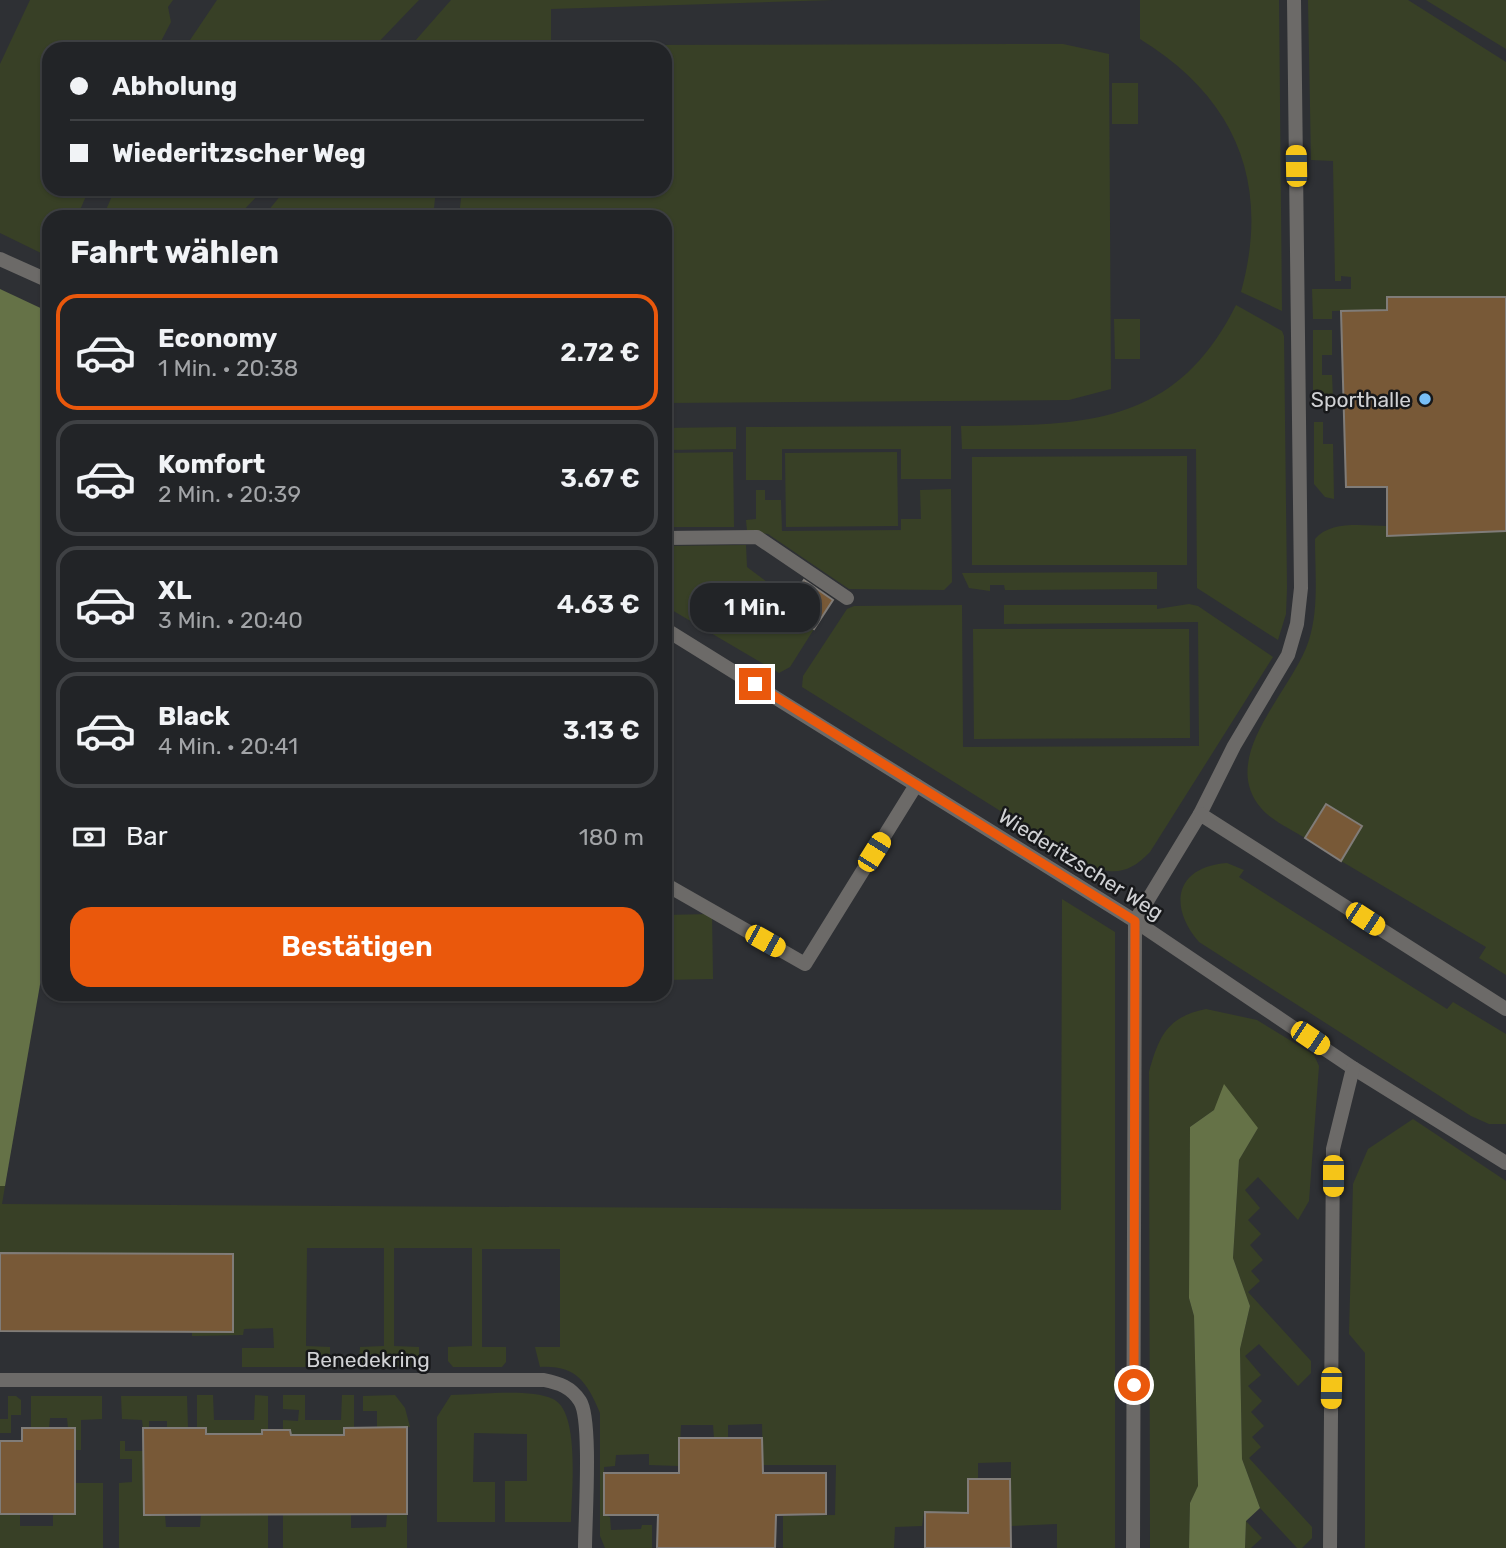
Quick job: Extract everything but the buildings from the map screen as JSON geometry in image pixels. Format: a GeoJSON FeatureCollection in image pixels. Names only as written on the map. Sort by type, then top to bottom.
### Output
{"type":"FeatureCollection","features":[{"type":"Feature","properties":{"kind":"street"},"geometry":{"type":"LineString","coordinates":[[1133,1548],[1135,921],[1200,814],[1234,746],[1289,655],[1297,624],[1301,588],[1294,0]]}},
{"type":"Feature","properties":{"kind":"street"},"geometry":{"type":"LineString","coordinates":[[0,259],[42,278]]}},
{"type":"Feature","properties":{"kind":"street"},"geometry":{"type":"LineString","coordinates":[[672,538],[757,537],[846,598]]}},
{"type":"Feature","properties":{"kind":"street","name":"Wiederitzscher Weg"},"geometry":{"type":"LineString","coordinates":[[672,633],[1135,921],[1353,1068],[1506,1163]]}},
{"type":"Feature","properties":{"kind":"street"},"geometry":{"type":"LineString","coordinates":[[672,888],[805,964],[916,785]]}},
{"type":"Feature","properties":{"kind":"street"},"geometry":{"type":"LineString","coordinates":[[1200,814],[1506,1009]]}},
{"type":"Feature","properties":{"kind":"street"},"geometry":{"type":"LineString","coordinates":[[1330,1548],[1333,1149],[1353,1068]]}},
{"type":"Feature","properties":{"kind":"street","name":"Benedekring"},"geometry":{"type":"LineString","coordinates":[[0,1380],[544,1380],[561,1383],[573,1392],[585,1412],[585,1548]]}},
{"type":"Feature","properties":{"kind":"green space"},"geometry":{"type":"Polygon","coordinates":[[[30,0],[173,0],[168,7],[171,22],[161,42],[42,42],[42,196],[86,196],[80,210],[42,210],[42,254],[0,233],[0,64],[30,0]]]}},
{"type":"Feature","properties":{"kind":"green space"},"geometry":{"type":"Polygon","coordinates":[[[217,0],[419,0],[379,42],[189,42],[217,0]]]}},
{"type":"Feature","properties":{"kind":"green space"},"geometry":{"type":"Polygon","coordinates":[[[451,0],[833,0],[551,9],[551,40],[547,42],[414,42],[451,0]]]}},
{"type":"Feature","properties":{"kind":"green space"},"geometry":{"type":"Polygon","coordinates":[[[1140,0],[1279,0],[1282,311],[1241,292],[1249,252],[1251,215],[1248,180],[1238,147],[1222,116],[1200,88],[1173,62],[1140,39],[1140,0]]]}},
{"type":"Feature","properties":{"kind":"green space"},"geometry":{"type":"Polygon","coordinates":[[[1308,0],[1408,0],[1506,62],[1506,297],[1387,297],[1387,310],[1332,311],[1332,319],[1313,319],[1312,289],[1351,289],[1351,277],[1341,276],[1341,281],[1335,281],[1333,161],[1311,160],[1308,0]]]}},
{"type":"Feature","properties":{"kind":"green space"},"geometry":{"type":"Polygon","coordinates":[[[1426,0],[1506,0],[1506,49],[1429,2],[1426,0]]]}},
{"type":"Feature","properties":{"kind":"green space"},"geometry":{"type":"Polygon","coordinates":[[[1063,44],[1109,54],[1111,389],[1069,400],[672,403],[672,210],[460,210],[461,196],[672,196],[672,45],[1063,44]]]}},
{"type":"Feature","properties":{"kind":"green space"},"geometry":{"type":"Polygon","coordinates":[[[1112,83],[1138,83],[1138,124],[1112,124],[1112,83]]]}},
{"type":"Feature","properties":{"kind":"green space"},"geometry":{"type":"Polygon","coordinates":[[[112,196],[257,196],[244,210],[106,210],[112,196]]]}},
{"type":"Feature","properties":{"kind":"green space"},"geometry":{"type":"Polygon","coordinates":[[[280,196],[435,196],[434,210],[269,210],[280,196]]]}},
{"type":"Feature","properties":{"kind":"green space"},"geometry":{"type":"Polygon","coordinates":[[[0,289],[42,309],[42,973],[5,1186],[0,1186],[0,289]]]}},
{"type":"Feature","properties":{"kind":"green space"},"geometry":{"type":"Polygon","coordinates":[[[1236,305],[1282,331],[1284,336],[1287,588],[1286,614],[1278,640],[1197,588],[1196,449],[962,449],[961,426],[1005,426],[1085,420],[1121,411],[1154,397],[1184,376],[1212,345],[1236,305]]]}},
{"type":"Feature","properties":{"kind":"green space"},"geometry":{"type":"Polygon","coordinates":[[[1114,319],[1140,319],[1140,359],[1115,359],[1114,319]]]}},
{"type":"Feature","properties":{"kind":"green space"},"geometry":{"type":"Polygon","coordinates":[[[1313,330],[1332,330],[1332,355],[1322,355],[1322,375],[1332,375],[1333,399],[1318,399],[1317,408],[1313,408],[1313,330]]]}},
{"type":"Feature","properties":{"kind":"green space"},"geometry":{"type":"Polygon","coordinates":[[[1314,422],[1323,422],[1323,444],[1333,444],[1334,499],[1325,497],[1314,484],[1314,422]]]}},
{"type":"Feature","properties":{"kind":"green space"},"geometry":{"type":"Polygon","coordinates":[[[951,426],[951,479],[901,479],[901,449],[782,449],[782,480],[746,480],[746,427],[951,426]]]}},
{"type":"Feature","properties":{"kind":"green space"},"geometry":{"type":"Polygon","coordinates":[[[736,427],[736,449],[672,450],[672,428],[736,427]]]}},
{"type":"Feature","properties":{"kind":"green space"},"geometry":{"type":"Polygon","coordinates":[[[733,452],[734,527],[672,527],[672,453],[733,452]]]}},
{"type":"Feature","properties":{"kind":"green space"},"geometry":{"type":"Polygon","coordinates":[[[897,452],[898,526],[786,527],[785,453],[897,452]]]}},
{"type":"Feature","properties":{"kind":"green space"},"geometry":{"type":"Polygon","coordinates":[[[1187,456],[1187,565],[972,565],[972,457],[1187,456]]]}},
{"type":"Feature","properties":{"kind":"green space"},"geometry":{"type":"Polygon","coordinates":[[[951,489],[952,582],[944,590],[849,589],[768,534],[747,531],[746,520],[756,519],[756,490],[765,490],[765,500],[781,500],[782,531],[901,530],[901,519],[921,519],[920,490],[951,489]]]}},
{"type":"Feature","properties":{"kind":"green space"},"geometry":{"type":"Polygon","coordinates":[[[1387,526],[1388,535],[1506,531],[1506,975],[1479,958],[1486,947],[1341,861],[1362,826],[1327,804],[1305,838],[1265,813],[1250,788],[1248,767],[1253,745],[1262,724],[1301,660],[1309,640],[1315,603],[1315,539],[1330,529],[1339,527],[1387,526]]]}},
{"type":"Feature","properties":{"kind":"green space"},"geometry":{"type":"Polygon","coordinates":[[[746,545],[747,567],[791,600],[785,609],[814,629],[790,667],[779,673],[672,610],[672,546],[746,545]]]}},
{"type":"Feature","properties":{"kind":"green space"},"geometry":{"type":"Polygon","coordinates":[[[1157,572],[1157,589],[1005,590],[1004,585],[990,585],[990,591],[969,588],[962,573],[1157,572]]]}},
{"type":"Feature","properties":{"kind":"green space"},"geometry":{"type":"Polygon","coordinates":[[[1189,604],[1198,606],[1273,657],[1150,852],[1136,864],[1121,870],[1105,871],[1087,865],[802,687],[803,676],[847,609],[854,606],[962,605],[963,747],[1199,746],[1198,622],[1004,624],[1004,605],[1157,605],[1157,609],[1189,604]]]}},
{"type":"Feature","properties":{"kind":"green space"},"geometry":{"type":"Polygon","coordinates":[[[973,629],[1189,629],[1190,738],[974,739],[973,629]]]}},
{"type":"Feature","properties":{"kind":"green space"},"geometry":{"type":"Polygon","coordinates":[[[1227,863],[1244,870],[1239,877],[1447,1009],[1453,1002],[1506,1034],[1506,1124],[1489,1124],[1471,1116],[1199,942],[1183,915],[1182,890],[1187,880],[1196,872],[1227,863]]]}},
{"type":"Feature","properties":{"kind":"green space"},"geometry":{"type":"Polygon","coordinates":[[[1062,899],[1115,932],[1115,1548],[1057,1548],[1057,1524],[1010,1526],[1011,1462],[978,1463],[978,1479],[968,1479],[968,1530],[952,1530],[951,1512],[924,1512],[922,1526],[895,1527],[894,1548],[783,1548],[783,1516],[835,1515],[836,1465],[763,1465],[762,1424],[728,1425],[728,1438],[714,1438],[713,1425],[681,1425],[679,1466],[649,1465],[649,1454],[616,1455],[615,1466],[604,1467],[604,1515],[610,1517],[611,1530],[641,1529],[642,1525],[652,1525],[652,1548],[605,1548],[600,1536],[600,1413],[590,1392],[579,1378],[563,1369],[540,1367],[535,1347],[560,1347],[560,1249],[482,1249],[482,1347],[506,1347],[506,1362],[502,1367],[453,1367],[448,1361],[448,1347],[472,1346],[472,1248],[394,1248],[394,1346],[419,1347],[419,1362],[413,1367],[365,1366],[359,1362],[360,1347],[384,1346],[384,1248],[307,1248],[306,1346],[330,1347],[330,1362],[326,1367],[242,1367],[242,1348],[274,1348],[273,1328],[244,1329],[243,1335],[192,1336],[192,1332],[0,1253],[0,1186],[5,1186],[2,1204],[1061,1210],[1062,899]]]}},
{"type":"Feature","properties":{"kind":"green space"},"geometry":{"type":"Polygon","coordinates":[[[712,914],[713,979],[672,980],[672,915],[712,914]]]}},
{"type":"Feature","properties":{"kind":"green space"},"geometry":{"type":"Polygon","coordinates":[[[1206,1009],[1257,1020],[1314,1055],[1319,1066],[1309,1201],[1298,1220],[1258,1177],[1245,1190],[1260,1208],[1248,1220],[1261,1234],[1250,1245],[1263,1260],[1251,1271],[1260,1281],[1248,1292],[1311,1361],[1311,1373],[1298,1386],[1259,1344],[1245,1356],[1261,1375],[1248,1386],[1262,1401],[1251,1412],[1264,1426],[1252,1437],[1261,1447],[1249,1458],[1312,1527],[1312,1538],[1302,1548],[1297,1548],[1260,1508],[1242,1459],[1240,1349],[1250,1306],[1233,1258],[1239,1160],[1258,1128],[1214,1110],[1190,1127],[1189,1298],[1194,1316],[1198,1487],[1190,1503],[1189,1548],[1150,1548],[1149,1072],[1161,1038],[1173,1023],[1206,1009]]]}},
{"type":"Feature","properties":{"kind":"green space"},"geometry":{"type":"Polygon","coordinates":[[[1224,1084],[1258,1128],[1239,1160],[1233,1258],[1250,1306],[1240,1349],[1242,1459],[1260,1508],[1246,1521],[1245,1548],[1189,1548],[1190,1503],[1198,1486],[1194,1316],[1189,1298],[1190,1127],[1214,1110],[1224,1084]]]}},
{"type":"Feature","properties":{"kind":"green space"},"geometry":{"type":"Polygon","coordinates":[[[1413,1119],[1506,1181],[1506,1548],[1365,1548],[1365,1353],[1349,1334],[1353,1184],[1368,1149],[1413,1119]]]}},
{"type":"Feature","properties":{"kind":"green space"},"geometry":{"type":"Polygon","coordinates":[[[531,1394],[553,1399],[562,1407],[571,1437],[571,1522],[505,1522],[505,1481],[527,1481],[527,1434],[474,1433],[473,1482],[495,1482],[495,1522],[437,1522],[437,1417],[451,1395],[531,1394]]]}},
{"type":"Feature","properties":{"kind":"green space"},"geometry":{"type":"Polygon","coordinates":[[[197,1395],[213,1395],[214,1420],[254,1420],[255,1395],[268,1396],[268,1430],[263,1430],[262,1434],[206,1434],[206,1428],[197,1428],[197,1395]]]}},
{"type":"Feature","properties":{"kind":"green space"},"geometry":{"type":"Polygon","coordinates":[[[283,1395],[305,1395],[305,1420],[341,1420],[342,1395],[354,1395],[354,1428],[344,1428],[344,1435],[291,1435],[290,1430],[283,1430],[283,1420],[298,1421],[299,1410],[283,1409],[283,1395]]]}},
{"type":"Feature","properties":{"kind":"green space"},"geometry":{"type":"Polygon","coordinates":[[[395,1395],[405,1408],[410,1427],[377,1427],[377,1411],[363,1411],[363,1396],[395,1395]]]}},
{"type":"Feature","properties":{"kind":"green space"},"geometry":{"type":"Polygon","coordinates":[[[8,1396],[16,1396],[21,1400],[21,1415],[11,1415],[11,1433],[0,1433],[0,1419],[8,1419],[8,1396]]]}},
{"type":"Feature","properties":{"kind":"green space"},"geometry":{"type":"Polygon","coordinates":[[[31,1396],[102,1396],[102,1419],[81,1420],[81,1450],[75,1450],[75,1428],[68,1428],[67,1418],[50,1418],[49,1428],[31,1428],[31,1396]]]}},
{"type":"Feature","properties":{"kind":"green space"},"geometry":{"type":"Polygon","coordinates":[[[121,1396],[187,1396],[188,1428],[167,1428],[167,1421],[149,1421],[149,1428],[143,1428],[142,1420],[122,1419],[121,1396]]]}},
{"type":"Feature","properties":{"kind":"green space"},"geometry":{"type":"Polygon","coordinates":[[[120,1441],[125,1441],[125,1451],[143,1451],[144,1515],[165,1515],[166,1527],[200,1527],[201,1515],[268,1514],[268,1548],[119,1548],[119,1483],[132,1482],[132,1459],[120,1459],[120,1441]]]}},
{"type":"Feature","properties":{"kind":"green space"},"geometry":{"type":"Polygon","coordinates":[[[75,1483],[103,1483],[103,1548],[0,1548],[0,1514],[20,1514],[20,1526],[53,1526],[53,1514],[75,1483]]]}},
{"type":"Feature","properties":{"kind":"green space"},"geometry":{"type":"Polygon","coordinates":[[[283,1514],[351,1514],[351,1528],[386,1527],[387,1514],[407,1514],[407,1548],[283,1548],[283,1514]]]}},
{"type":"Feature","properties":{"kind":"green space"},"geometry":{"type":"Polygon","coordinates":[[[1246,1521],[1262,1538],[1251,1548],[1245,1548],[1246,1521]]]}},
{"type":"Feature","properties":{"kind":"place","name":"Sporthalle"},"geometry":{"type":"Point","coordinates":[1425,399]}},
{"type":"Feature","properties":{"kind":"route"},"geometry":{"type":"LineString","coordinates":[[755,684],[1135,921],[1134,1385]]}}]}
